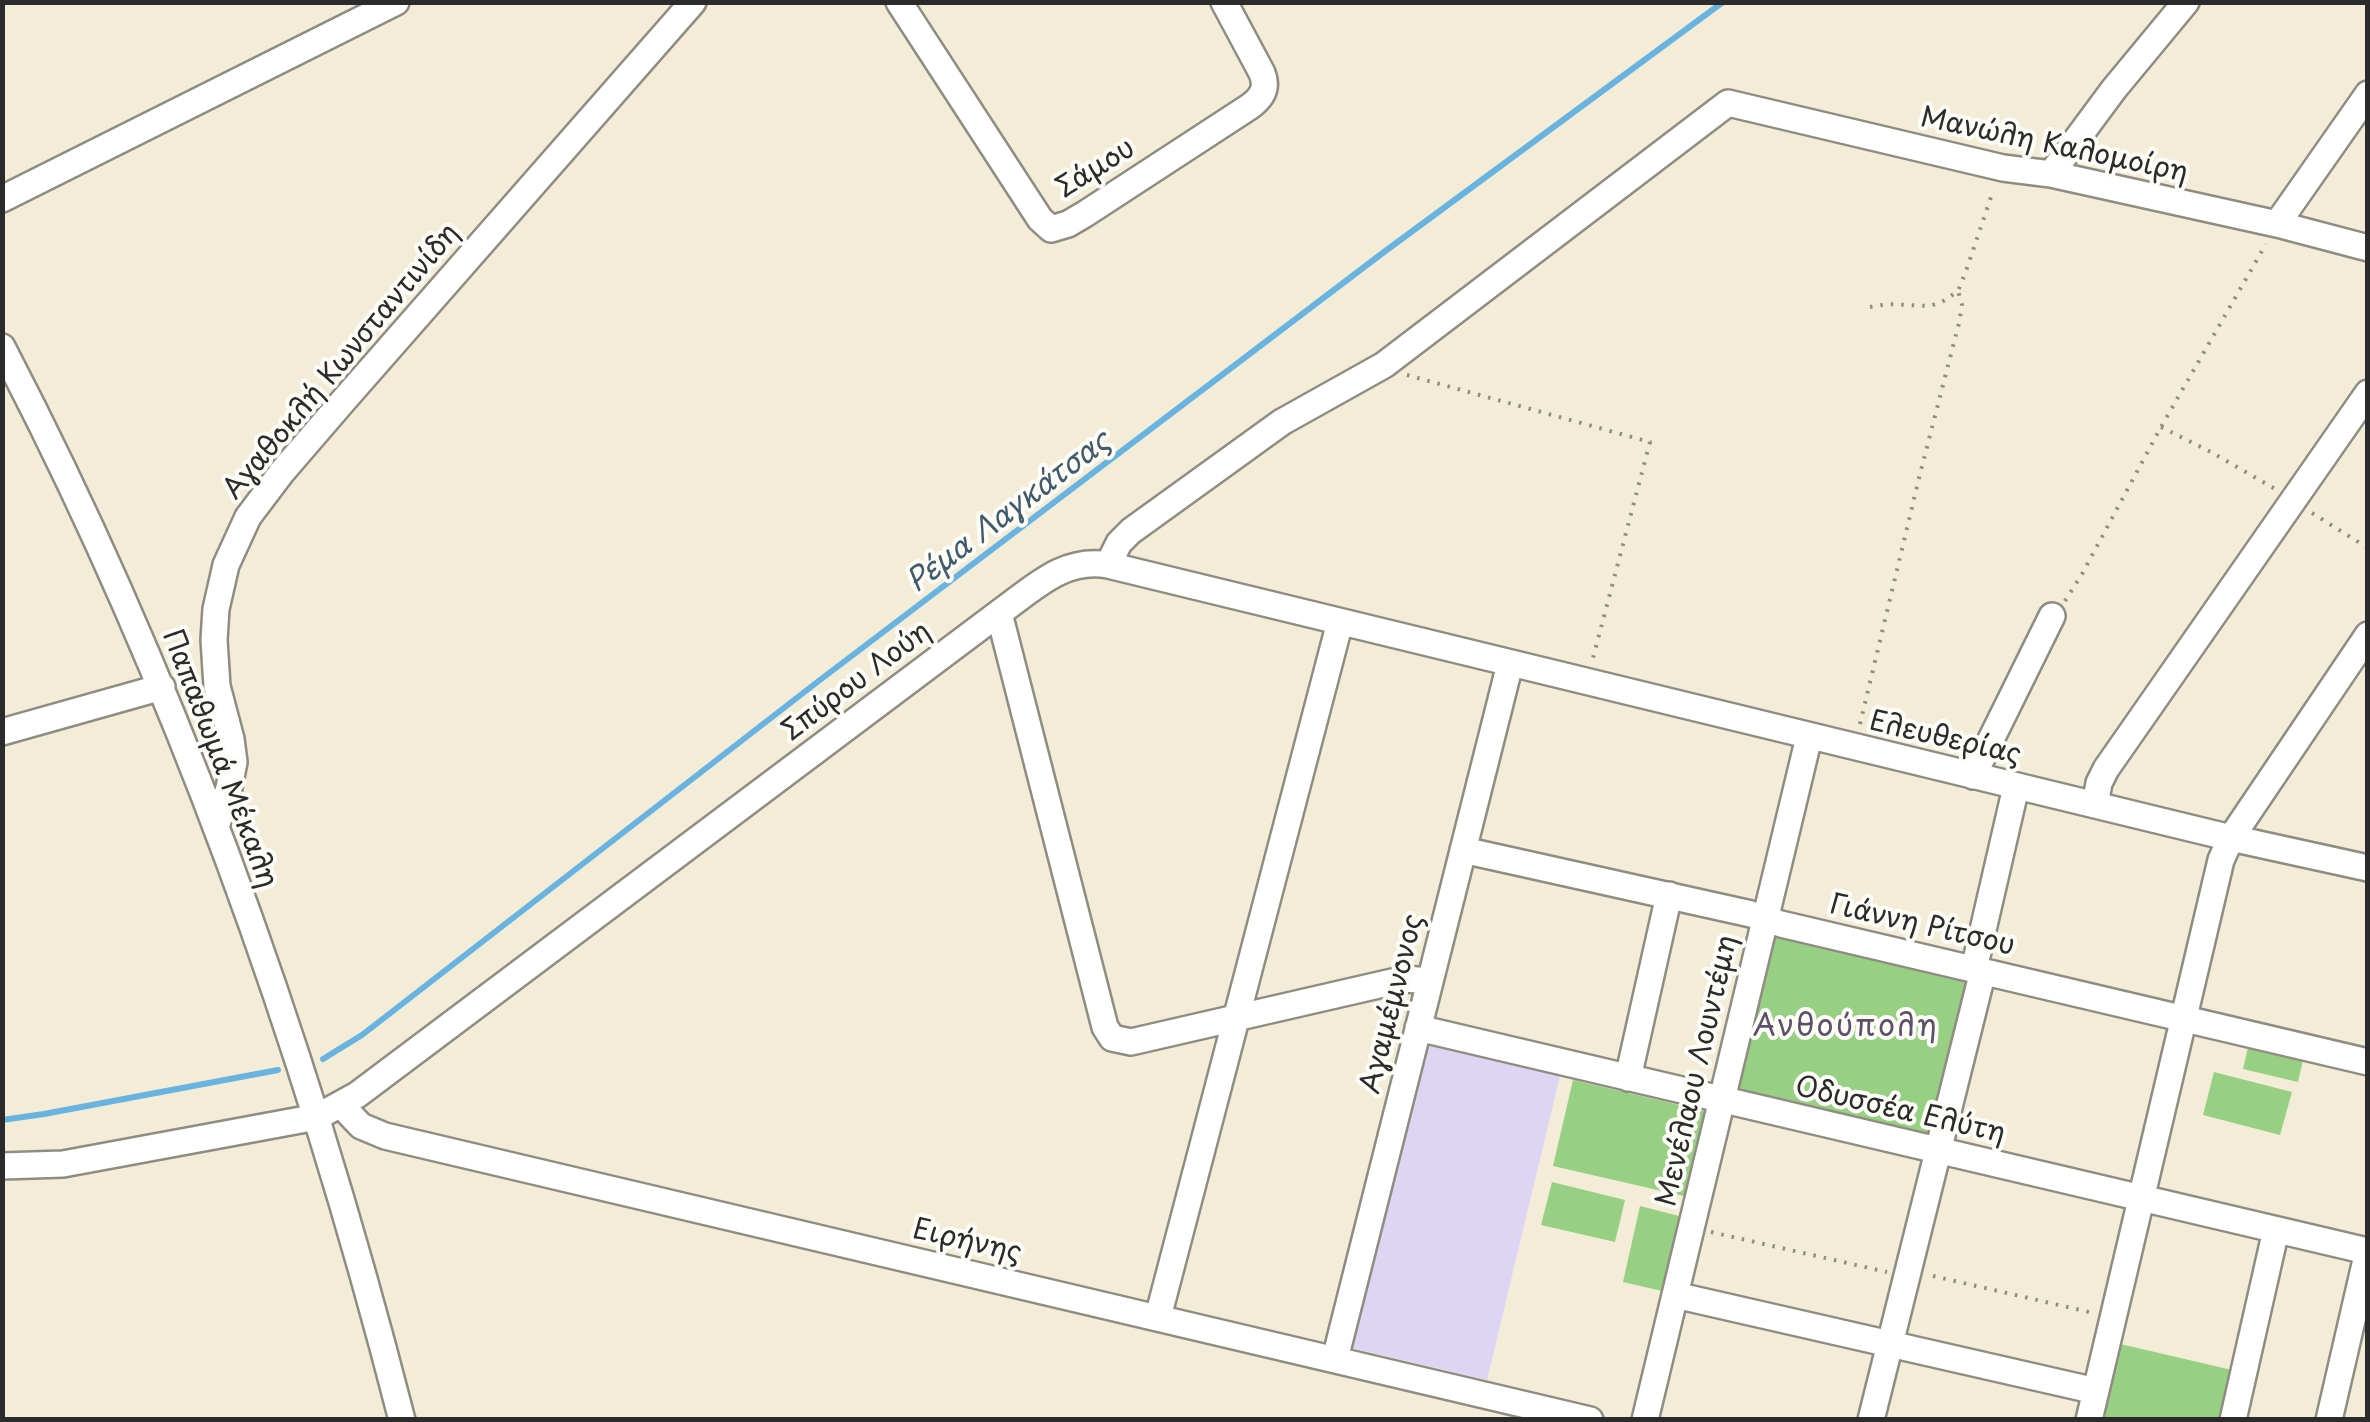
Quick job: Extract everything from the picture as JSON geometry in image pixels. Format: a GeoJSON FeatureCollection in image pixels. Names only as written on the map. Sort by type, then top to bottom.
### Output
{"type":"FeatureCollection","features":[{"type":"Feature","properties":{"kind":"street"},"geometry":{"type":"LineString","coordinates":[[2,200],[396,2]]}},
{"type":"Feature","properties":{"kind":"street","name":"Αγαθοκλή Κωνσταντινίδη"},"geometry":{"type":"LineString","coordinates":[[216,827],[234,750],[217,686],[216,609],[226,564],[248,517],[344,400],[693,2]]}},
{"type":"Feature","properties":{"kind":"street","name":"Σάμου"},"geometry":{"type":"LineString","coordinates":[[899,2],[1040,219],[1051,229],[1084,214],[1249,107],[1263,93],[1262,73],[1224,2]]}},
{"type":"Feature","properties":{"kind":"street"},"geometry":{"type":"LineString","coordinates":[[2051,174],[2186,2]]}},
{"type":"Feature","properties":{"kind":"street"},"geometry":{"type":"LineString","coordinates":[[2277,224],[2368,94]]}},
{"type":"Feature","properties":{"kind":"street","name":"Μανώλη Καλομοίρη"},"geometry":{"type":"LineString","coordinates":[[1384,365],[1728,103],[2002,168],[2051,174],[2277,224],[2368,248]]}},
{"type":"Feature","properties":{"kind":"street","name":"Παπαθωμά Μέκαλη"},"geometry":{"type":"LineString","coordinates":[[2,347],[162,687],[216,827],[317,1117],[369,1290],[402,1420]]}},
{"type":"Feature","properties":{"kind":"street"},"geometry":{"type":"LineString","coordinates":[[1108,565],[1119,542],[1282,422],[1384,365]]}},
{"type":"Feature","properties":{"kind":"street"},"geometry":{"type":"LineString","coordinates":[[2094,806],[2106,769],[2368,393]]}},
{"type":"Feature","properties":{"kind":"street","name":"Σπύρου Λούη"},"geometry":{"type":"LineString","coordinates":[[2,1166],[63,1164],[317,1117],[341,1105],[1064,568],[1087,562],[1108,565],[1510,664]]}},
{"type":"Feature","properties":{"kind":"street"},"geometry":{"type":"LineString","coordinates":[[999,613],[1108,1034],[1117,1041],[1130,1042],[1405,979],[1430,981]]}},
{"type":"Feature","properties":{"kind":"street"},"geometry":{"type":"LineString","coordinates":[[1973,776],[2052,616]]}},
{"type":"Feature","properties":{"kind":"street"},"geometry":{"type":"LineString","coordinates":[[1158,1317],[1340,622]]}},
{"type":"Feature","properties":{"kind":"street"},"geometry":{"type":"LineString","coordinates":[[2089,1420],[2218,869],[2231,838],[2368,635]]}},
{"type":"Feature","properties":{"kind":"street","name":"Ελευθερίας"},"geometry":{"type":"LineString","coordinates":[[1510,664],[2094,806],[2368,868]]}},
{"type":"Feature","properties":{"kind":"street","name":"Αγαμέμνονoς"},"geometry":{"type":"LineString","coordinates":[[1335,1359],[1510,664]]}},
{"type":"Feature","properties":{"kind":"street"},"geometry":{"type":"LineString","coordinates":[[2,732],[162,687]]}},
{"type":"Feature","properties":{"kind":"street","name":"Μενέλαου Λουντέμη"},"geometry":{"type":"LineString","coordinates":[[1645,1420],[1809,737]]}},
{"type":"Feature","properties":{"kind":"street"},"geometry":{"type":"LineString","coordinates":[[1871,1420],[1938,1151],[2016,786]]}},
{"type":"Feature","properties":{"kind":"street","name":"Γιάννη Ρίτσου"},"geometry":{"type":"LineString","coordinates":[[1463,850],[2368,1062]]}},
{"type":"Feature","properties":{"kind":"street"},"geometry":{"type":"LineString","coordinates":[[1628,1078],[1669,896]]}},
{"type":"Feature","properties":{"kind":"street","name":"Οδυσσέα Ελύτη"},"geometry":{"type":"LineString","coordinates":[[1418,1028],[2367,1251]]}},
{"type":"Feature","properties":{"kind":"street","name":"Ειρήνης"},"geometry":{"type":"LineString","coordinates":[[341,1105],[361,1126],[385,1136],[1590,1420]]}},
{"type":"Feature","properties":{"kind":"street"},"geometry":{"type":"LineString","coordinates":[[2232,1420],[2276,1230]]}},
{"type":"Feature","properties":{"kind":"street"},"geometry":{"type":"LineString","coordinates":[[2329,1420],[2367,1251]]}},
{"type":"Feature","properties":{"kind":"street"},"geometry":{"type":"LineString","coordinates":[[1676,1294],[2096,1391]]}},
{"type":"Feature","properties":{"kind":"path"},"geometry":{"type":"LineString","coordinates":[[1870,307],[1930,306],[1958,291],[2002,168]]}},
{"type":"Feature","properties":{"kind":"path"},"geometry":{"type":"LineString","coordinates":[[2052,616],[2082,574],[2277,224]]}},
{"type":"Feature","properties":{"kind":"path"},"geometry":{"type":"LineString","coordinates":[[1854,748],[1959,323],[1962,305],[1958,291]]}},
{"type":"Feature","properties":{"kind":"path"},"geometry":{"type":"LineString","coordinates":[[1384,365],[1408,376],[1650,442],[1586,682]]}},
{"type":"Feature","properties":{"kind":"path"},"geometry":{"type":"LineString","coordinates":[[2161,427],[2211,452],[2368,548]]}},
{"type":"Feature","properties":{"kind":"path"},"geometry":{"type":"LineString","coordinates":[[1692,1228],[2113,1318]]}},
{"type":"Feature","properties":{"kind":"shaded area"},"geometry":{"type":"Polygon","coordinates":[[[1429,1046],[1560,1076],[1487,1380],[1352,1348],[1429,1046]]]}},
{"type":"Feature","properties":{"kind":"green space"},"geometry":{"type":"Polygon","coordinates":[[[1773,935],[1972,981],[1936,1136],[1737,1090],[1773,935]]]}},
{"type":"Feature","properties":{"kind":"green space"},"geometry":{"type":"Polygon","coordinates":[[[2249,1043],[2304,1056],[2298,1082],[2243,1069],[2249,1043]]]}},
{"type":"Feature","properties":{"kind":"green space"},"geometry":{"type":"Polygon","coordinates":[[[2214,1072],[2292,1092],[2280,1135],[2203,1115],[2214,1072]]]}},
{"type":"Feature","properties":{"kind":"green space"},"geometry":{"type":"Polygon","coordinates":[[[1573,1080],[1709,1112],[1688,1197],[1553,1166],[1573,1080]]]}},
{"type":"Feature","properties":{"kind":"green space"},"geometry":{"type":"Polygon","coordinates":[[[1552,1182],[1625,1200],[1615,1242],[1541,1225],[1552,1182]]]}},
{"type":"Feature","properties":{"kind":"green space"},"geometry":{"type":"Polygon","coordinates":[[[1640,1206],[1679,1216],[1662,1291],[1623,1282],[1640,1206]]]}},
{"type":"Feature","properties":{"kind":"green space"},"geometry":{"type":"Polygon","coordinates":[[[2116,1343],[2232,1370],[2220,1419],[2098,1420],[2116,1343]]]}},
{"type":"Feature","properties":{"kind":"waterway","name":"Ρέμα Λαγκάτσας"},"geometry":{"type":"LineString","coordinates":[[323,1059],[362,1035],[816,683],[1380,255],[1723,2]]}},
{"type":"Feature","properties":{"kind":"waterway","name":"Ρέμα Λαγκάτσας"},"geometry":{"type":"LineString","coordinates":[[2,1120],[278,1070]]}},
{"type":"Feature","properties":{"kind":"district","name":"Ανθούπολη"},"geometry":{"type":"Point","coordinates":[1846,1028]}}]}
